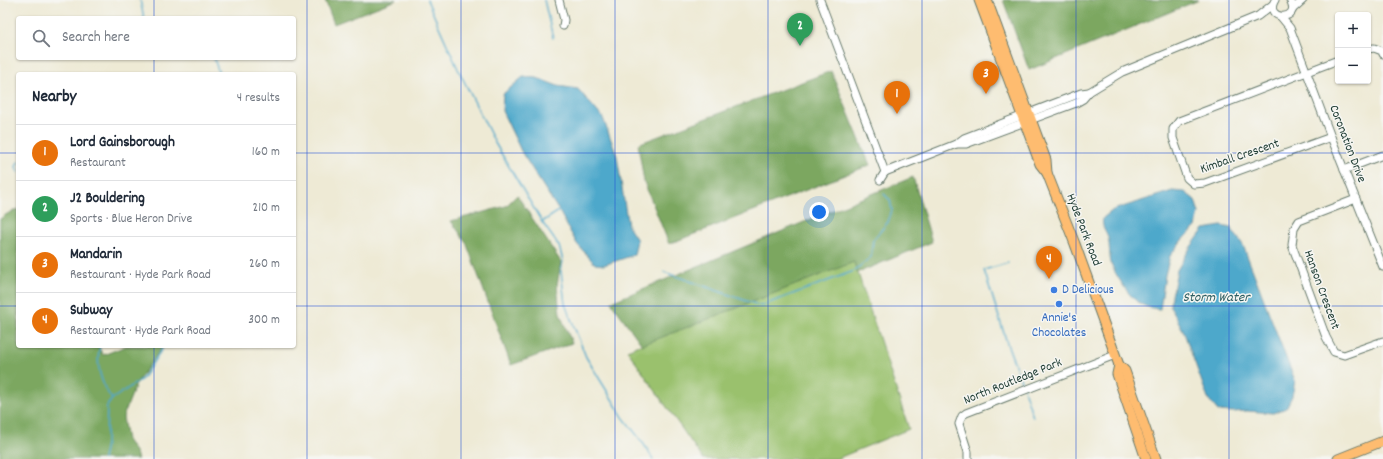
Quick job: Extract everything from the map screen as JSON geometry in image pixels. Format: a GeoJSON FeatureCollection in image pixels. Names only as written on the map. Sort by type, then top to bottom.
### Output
{"type":"FeatureCollection","features":[{"type":"Feature","properties":{"kind":"main road","name":"Hyde Park Road"},"geometry":{"type":"LineString","coordinates":[[979,0],[1027,118]]}},
{"type":"Feature","properties":{"kind":"main road","name":"Hyde Park Road"},"geometry":{"type":"LineString","coordinates":[[987,0],[1027,118],[1040,164],[1047,173],[1075,244],[1119,365],[1125,371],[1156,459]]}},
{"type":"Feature","properties":{"kind":"main road","name":"Hyde Park Road"},"geometry":{"type":"LineString","coordinates":[[1119,365],[1117,374],[1146,459]]}},
{"type":"Feature","properties":{"kind":"main road"},"geometry":{"type":"LineString","coordinates":[[1338,459],[1383,441]]}},
{"type":"Feature","properties":{"kind":"street"},"geometry":{"type":"LineString","coordinates":[[560,0],[564,20],[563,26]]}},
{"type":"Feature","properties":{"kind":"street"},"geometry":{"type":"LineString","coordinates":[[820,0],[885,172]]}},
{"type":"Feature","properties":{"kind":"street","name":"Coronation Drive"},"geometry":{"type":"LineString","coordinates":[[1290,0],[1292,4],[1290,28]]}},
{"type":"Feature","properties":{"kind":"street"},"geometry":{"type":"LineString","coordinates":[[1258,16],[1284,17],[1303,0]]}},
{"type":"Feature","properties":{"kind":"street"},"geometry":{"type":"LineString","coordinates":[[880,180],[885,172],[956,144],[964,138],[1027,118],[1081,93],[1089,92],[1122,72],[1258,16],[1274,3]]}},
{"type":"Feature","properties":{"kind":"street","name":"Coronation Drive"},"geometry":{"type":"LineString","coordinates":[[1274,3],[1274,12],[1290,28],[1383,268]]}},
{"type":"Feature","properties":{"kind":"street"},"geometry":{"type":"LineString","coordinates":[[1371,48],[1382,51],[1383,54]]}},
{"type":"Feature","properties":{"kind":"street","name":"Kimball Crescent"},"geometry":{"type":"LineString","coordinates":[[1331,137],[1205,183],[1194,184],[1187,178],[1173,138],[1174,129],[1179,121],[1335,61]]}},
{"type":"Feature","properties":{"kind":"street"},"geometry":{"type":"LineString","coordinates":[[1344,170],[1383,155]]}},
{"type":"Feature","properties":{"kind":"street","name":"Hanson Crescent"},"geometry":{"type":"LineString","coordinates":[[1356,199],[1299,221],[1294,229],[1292,245],[1326,338],[1334,352],[1344,355],[1383,341]]}},
{"type":"Feature","properties":{"kind":"street","name":"North Routledge Park"},"geometry":{"type":"LineString","coordinates":[[968,459],[968,452],[958,424],[962,416],[966,413],[1115,355]]}},
{"type":"Feature","properties":{"kind":"green space"},"geometry":{"type":"Polygon","coordinates":[[[325,0],[396,0],[334,24],[325,0]]]}},
{"type":"Feature","properties":{"kind":"green space"},"geometry":{"type":"Polygon","coordinates":[[[1003,0],[1199,0],[1029,70],[1003,0]]]}},
{"type":"Feature","properties":{"kind":"green space"},"geometry":{"type":"Polygon","coordinates":[[[831,71],[870,165],[669,244],[644,182],[638,144],[831,71]]]}},
{"type":"Feature","properties":{"kind":"green space"},"geometry":{"type":"Polygon","coordinates":[[[913,177],[932,242],[857,273],[854,262],[642,345],[611,302],[913,177]]]}},
{"type":"Feature","properties":{"kind":"green space"},"geometry":{"type":"Polygon","coordinates":[[[517,195],[561,262],[557,285],[560,314],[572,343],[511,365],[466,242],[451,221],[506,206],[517,195]]]}},
{"type":"Feature","properties":{"kind":"green space"},"geometry":{"type":"Polygon","coordinates":[[[16,210],[16,348],[99,348],[103,355],[121,348],[162,348],[136,384],[123,417],[127,440],[136,453],[138,459],[0,459],[0,219],[16,210]]]}},
{"type":"Feature","properties":{"kind":"green space"},"geometry":{"type":"Polygon","coordinates":[[[854,261],[909,429],[836,459],[703,459],[627,350],[854,261]]]}},
{"type":"Feature","properties":{"kind":"water"},"geometry":{"type":"Polygon","coordinates":[[[523,77],[537,78],[558,86],[578,89],[603,118],[617,156],[628,226],[637,240],[634,255],[604,265],[595,264],[577,244],[559,211],[522,153],[502,111],[503,94],[523,77]]]}},
{"type":"Feature","properties":{"kind":"water","name":"Storm Water"},"geometry":{"type":"Polygon","coordinates":[[[1172,191],[1185,192],[1195,200],[1199,213],[1196,227],[1182,240],[1170,256],[1165,275],[1160,309],[1147,307],[1132,297],[1115,272],[1111,263],[1109,241],[1103,226],[1103,218],[1113,210],[1172,191]]]}},
{"type":"Feature","properties":{"kind":"water","name":"Storm Water"},"geometry":{"type":"Polygon","coordinates":[[[1221,226],[1231,228],[1243,245],[1295,381],[1292,396],[1286,408],[1273,413],[1218,411],[1208,399],[1183,330],[1170,306],[1177,270],[1190,248],[1204,229],[1221,226]]]}},
{"type":"Feature","properties":{"kind":"waterway"},"geometry":{"type":"LineString","coordinates":[[140,0],[144,16]]}},
{"type":"Feature","properties":{"kind":"waterway"},"geometry":{"type":"LineString","coordinates":[[427,0],[458,69],[495,143],[542,222],[559,246],[563,261],[561,271],[565,304],[586,357],[623,417],[653,459]]}},
{"type":"Feature","properties":{"kind":"waterway"},"geometry":{"type":"LineString","coordinates":[[544,0],[553,38]]}},
{"type":"Feature","properties":{"kind":"waterway"},"geometry":{"type":"LineString","coordinates":[[215,60],[218,72]]}},
{"type":"Feature","properties":{"kind":"waterway"},"geometry":{"type":"LineString","coordinates":[[664,272],[761,306],[854,271],[871,257],[873,240],[888,222],[892,210],[890,200],[884,194]]}},
{"type":"Feature","properties":{"kind":"waterway"},"geometry":{"type":"LineString","coordinates":[[542,222],[559,211]]}},
{"type":"Feature","properties":{"kind":"waterway"},"geometry":{"type":"LineString","coordinates":[[1008,263],[984,270],[1008,346],[1024,389]]}},
{"type":"Feature","properties":{"kind":"waterway"},"geometry":{"type":"LineString","coordinates":[[100,348],[98,360],[100,374],[112,399]]}},
{"type":"Feature","properties":{"kind":"waterway"},"geometry":{"type":"LineString","coordinates":[[103,459],[106,444],[107,406],[112,399],[142,379],[163,348]]}},
{"type":"Feature","properties":{"kind":"waterway"},"geometry":{"type":"LineString","coordinates":[[1025,392],[1033,417]]}},
{"type":"Feature","properties":{"kind":"place","name":"J2 Bouldering"},"geometry":{"type":"Point","coordinates":[800,46]}},
{"type":"Feature","properties":{"kind":"place","name":"Mandarin"},"geometry":{"type":"Point","coordinates":[986,94]}},
{"type":"Feature","properties":{"kind":"place","name":"Lord Gainsborough"},"geometry":{"type":"Point","coordinates":[897,114]}},
{"type":"Feature","properties":{"kind":"place","name":"Subway"},"geometry":{"type":"Point","coordinates":[1049,279]}},
{"type":"Feature","properties":{"kind":"place","name":"D Delicious"},"geometry":{"type":"Point","coordinates":[1054,290]}},
{"type":"Feature","properties":{"kind":"place","name":"Annie's Chocolates"},"geometry":{"type":"Point","coordinates":[1059,304]}}]}
